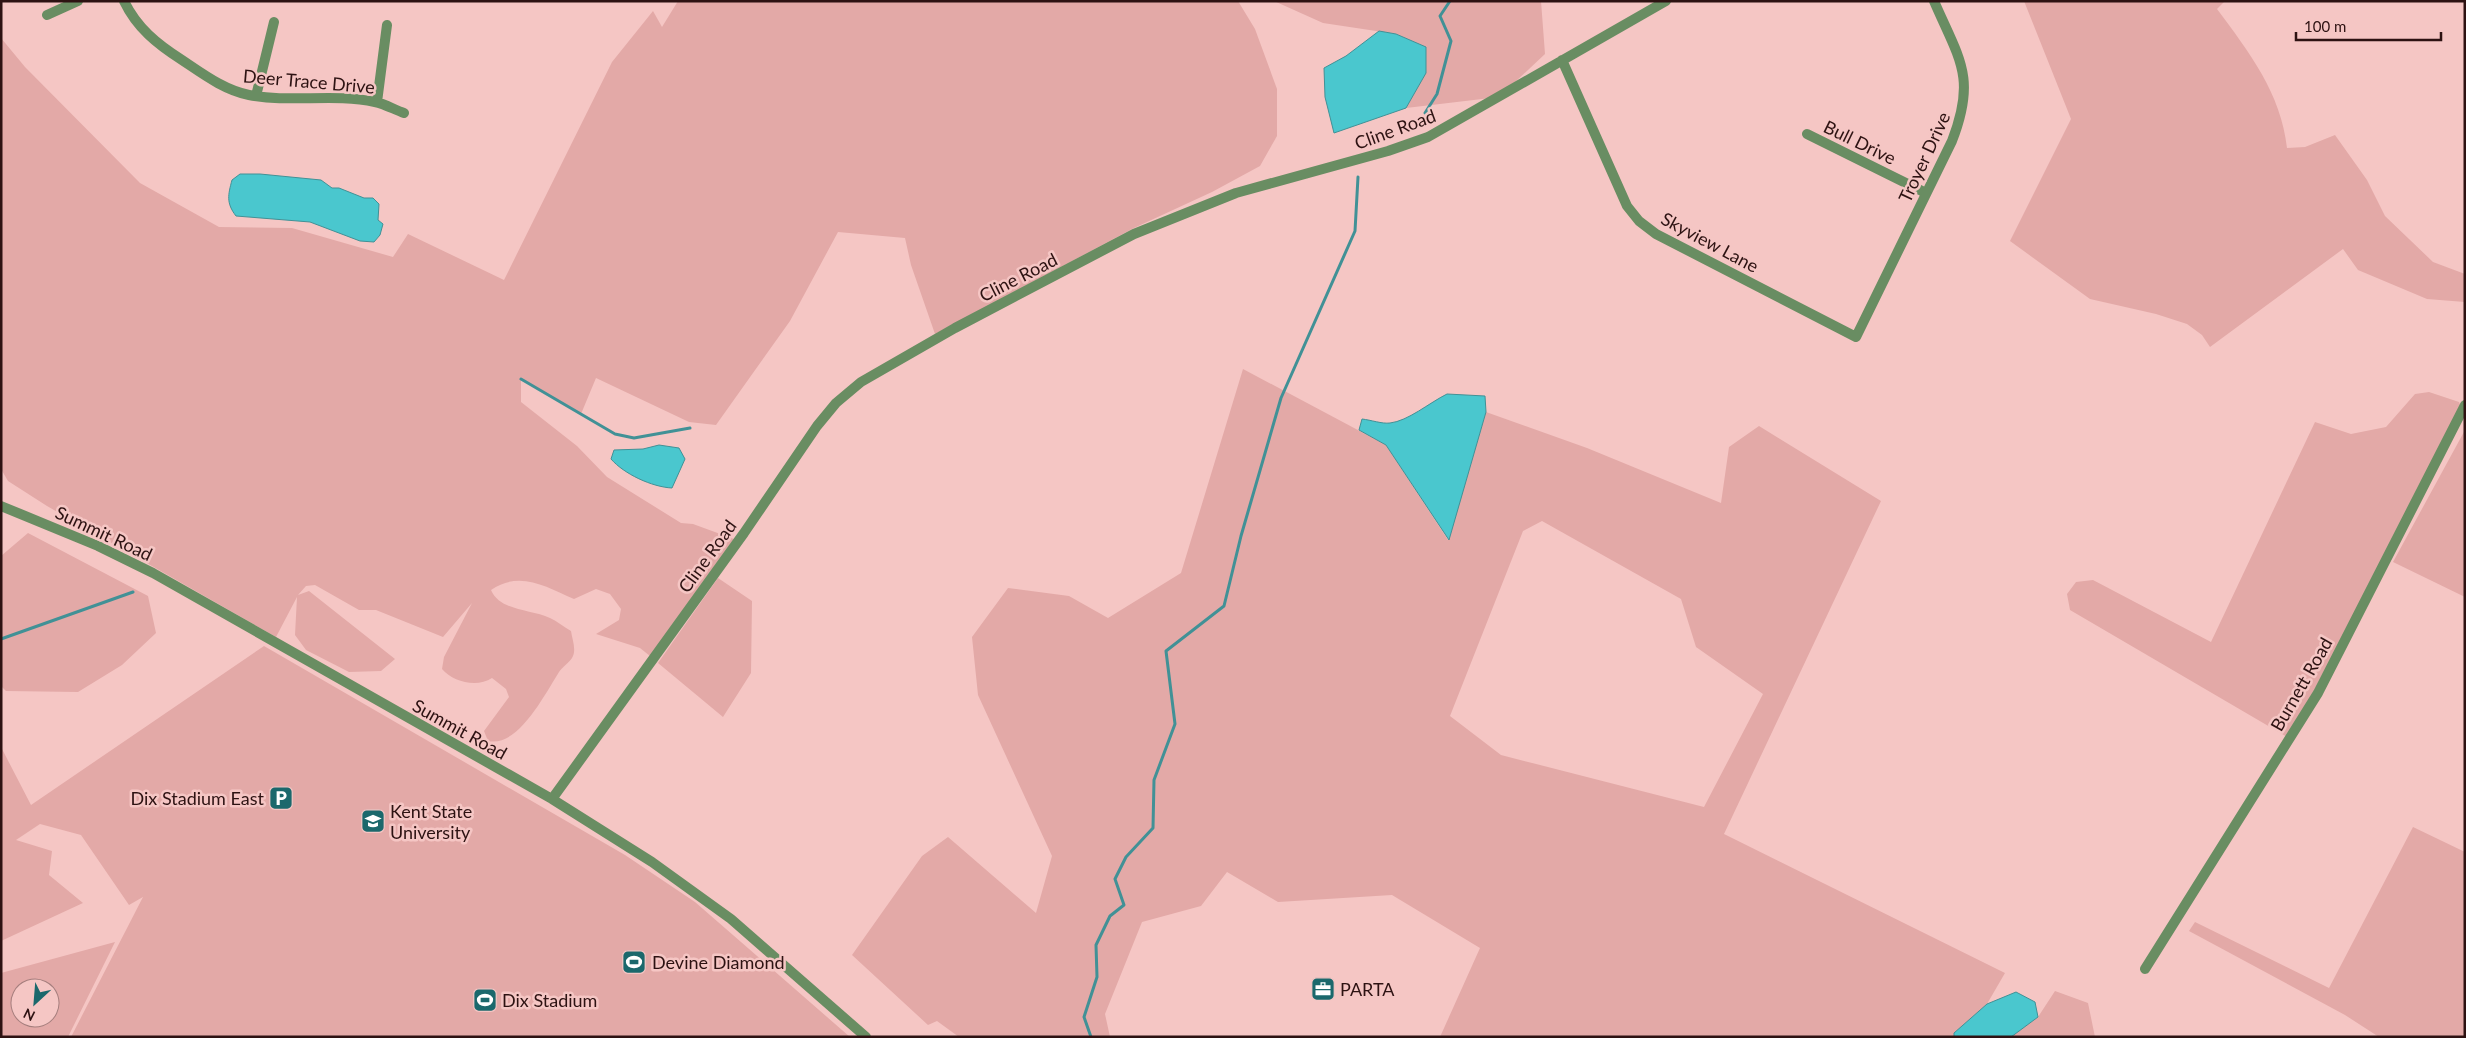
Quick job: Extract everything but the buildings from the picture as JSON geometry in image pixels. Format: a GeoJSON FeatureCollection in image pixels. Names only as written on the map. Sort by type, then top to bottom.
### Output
{"type":"FeatureCollection","features":[{"type":"Feature","properties":{"kind":"street"},"geometry":{"type":"LineString","coordinates":[[47,15],[78,1]]}},
{"type":"Feature","properties":{"kind":"street","name":"Deer Trace Drive"},"geometry":{"type":"LineString","coordinates":[[124,1],[131,16],[149,38],[165,50],[233,90],[256,96],[338,98],[377,102],[404,113]]}},
{"type":"Feature","properties":{"kind":"street","name":"Cline Road"},"geometry":{"type":"LineString","coordinates":[[552,799],[749,526],[817,426],[836,403],[861,382],[955,328],[1134,234],[1236,193],[1373,156],[1428,137],[1666,1]]}},
{"type":"Feature","properties":{"kind":"street","name":"Troyer Drive"},"geometry":{"type":"LineString","coordinates":[[1876,294],[1952,141],[1960,121],[1965,95],[1960,62],[1934,1]]}},
{"type":"Feature","properties":{"kind":"street"},"geometry":{"type":"LineString","coordinates":[[256,96],[274,22]]}},
{"type":"Feature","properties":{"kind":"street"},"geometry":{"type":"LineString","coordinates":[[377,102],[387,25]]}},
{"type":"Feature","properties":{"kind":"street","name":"Skyview Lane"},"geometry":{"type":"LineString","coordinates":[[1562,60],[1584,106],[1622,196],[1632,213],[1646,227],[1809,312],[1850,336],[1856,337],[1860,332],[1876,294]]}},
{"type":"Feature","properties":{"kind":"street","name":"Bull Drive"},"geometry":{"type":"LineString","coordinates":[[1807,134],[1926,193]]}},
{"type":"Feature","properties":{"kind":"street","name":"Burnett Road"},"geometry":{"type":"LineString","coordinates":[[2144,969],[2318,693],[2465,405]]}},
{"type":"Feature","properties":{"kind":"street","name":"Summit Road"},"geometry":{"type":"LineString","coordinates":[[1,506],[98,546],[153,574],[552,799],[652,862],[731,920],[866,1037]]}},
{"type":"Feature","properties":{"kind":"shaded area"},"geometry":{"type":"Polygon","coordinates":[[[678,1],[1238,1],[1255,29],[1277,89],[1277,136],[1260,166],[1212,192],[1134,228],[935,334],[911,265],[905,238],[838,232],[790,321],[716,425],[689,422],[596,378],[581,414],[521,380],[521,402],[577,446],[607,477],[681,523],[693,524],[734,539],[650,656],[640,648],[596,634],[619,620],[621,609],[610,594],[596,589],[574,599],[533,582],[523,581],[512,581],[491,590],[495,597],[508,606],[550,618],[571,631],[574,648],[572,658],[560,670],[530,717],[510,736],[499,741],[488,741],[484,731],[509,697],[506,689],[492,678],[479,683],[466,682],[452,677],[442,669],[444,657],[472,603],[443,637],[376,610],[359,610],[315,585],[306,586],[298,595],[309,591],[395,659],[381,671],[349,672],[306,650],[295,635],[297,597],[276,637],[47,506],[8,481],[1,469],[1,38],[25,67],[140,183],[219,227],[292,228],[393,257],[408,234],[504,280],[612,62],[653,11],[662,27],[678,1]]]}},
{"type":"Feature","properties":{"kind":"shaded area"},"geometry":{"type":"Polygon","coordinates":[[[1274,1],[1541,1],[1545,54],[1499,97],[1406,108],[1426,73],[1425,47],[1396,34],[1323,23],[1274,1]]]}},
{"type":"Feature","properties":{"kind":"shaded area"},"geometry":{"type":"Polygon","coordinates":[[[2024,1],[2225,1],[2217,9],[2252,57],[2271,91],[2284,128],[2287,148],[2305,147],[2335,135],[2367,180],[2385,216],[2433,262],[2465,274],[2465,302],[2427,299],[2358,270],[2343,249],[2210,347],[2202,335],[2187,324],[2156,314],[2090,299],[2010,241],[2071,119],[2024,1]]]}},
{"type":"Feature","properties":{"kind":"shaded area"},"geometry":{"type":"Polygon","coordinates":[[[1243,369],[1386,445],[1448,540],[1486,412],[1587,448],[1721,503],[1729,447],[1759,426],[1881,501],[1724,834],[2005,973],[1987,1004],[1954,1033],[1954,1037],[1440,1037],[1480,948],[1392,895],[1278,902],[1227,872],[1201,906],[1142,922],[1105,1014],[1110,1037],[959,1037],[937,1021],[928,1025],[852,955],[922,856],[948,837],[1036,913],[1052,856],[978,695],[972,637],[1008,588],[1069,596],[1108,618],[1181,573],[1243,369]],[[1542,521],[1523,531],[1450,716],[1501,755],[1704,807],[1763,694],[1696,647],[1681,599],[1542,521]]]}},
{"type":"Feature","properties":{"kind":"shaded area"},"geometry":{"type":"Polygon","coordinates":[[[2429,392],[2459,402],[2462,409],[2289,738],[2070,610],[2067,594],[2076,582],[2093,580],[2211,642],[2315,422],[2351,434],[2386,427],[2415,394],[2429,392]]]}},
{"type":"Feature","properties":{"kind":"shaded area"},"geometry":{"type":"Polygon","coordinates":[[[2465,430],[2465,597],[2393,562],[2465,430]]]}},
{"type":"Feature","properties":{"kind":"shaded area"},"geometry":{"type":"Polygon","coordinates":[[[28,533],[148,596],[156,633],[122,665],[78,692],[6,691],[1,686],[1,556],[28,533]]]}},
{"type":"Feature","properties":{"kind":"shaded area"},"geometry":{"type":"Polygon","coordinates":[[[718,578],[752,601],[751,673],[723,717],[658,663],[718,578]]]}},
{"type":"Feature","properties":{"kind":"shaded area","name":"Kent State University"},"geometry":{"type":"Polygon","coordinates":[[[264,646],[625,855],[695,902],[850,1037],[71,1037],[143,897],[129,905],[81,835],[40,824],[16,840],[52,851],[49,875],[83,903],[1,941],[1,747],[31,805],[264,646]]]}},
{"type":"Feature","properties":{"kind":"shaded area"},"geometry":{"type":"Polygon","coordinates":[[[2413,827],[2465,852],[2465,1037],[2379,1037],[2345,1015],[2189,931],[2195,922],[2329,988],[2413,827]]]}},
{"type":"Feature","properties":{"kind":"shaded area"},"geometry":{"type":"Polygon","coordinates":[[[115,942],[68,1037],[1,1037],[1,973],[115,942]]]}},
{"type":"Feature","properties":{"kind":"shaded area"},"geometry":{"type":"Polygon","coordinates":[[[2055,991],[2088,1003],[2095,1037],[2011,1037],[2038,1017],[2055,991]]]}},
{"type":"Feature","properties":{"kind":"water"},"geometry":{"type":"Polygon","coordinates":[[[1379,31],[1396,34],[1426,47],[1426,73],[1406,108],[1334,133],[1325,97],[1324,68],[1346,56],[1379,31]]]}},
{"type":"Feature","properties":{"kind":"water"},"geometry":{"type":"Polygon","coordinates":[[[240,174],[321,180],[332,188],[339,188],[364,198],[373,198],[379,204],[378,220],[383,224],[380,235],[374,242],[360,241],[310,222],[236,216],[229,203],[229,195],[232,180],[240,174]]]}},
{"type":"Feature","properties":{"kind":"water"},"geometry":{"type":"Polygon","coordinates":[[[1447,394],[1485,396],[1486,412],[1449,540],[1386,445],[1359,430],[1362,419],[1384,423],[1397,422],[1447,394]]]}},
{"type":"Feature","properties":{"kind":"water"},"geometry":{"type":"Polygon","coordinates":[[[659,445],[679,448],[685,459],[672,488],[639,479],[623,470],[611,459],[614,450],[643,449],[659,445]]]}},
{"type":"Feature","properties":{"kind":"water"},"geometry":{"type":"Polygon","coordinates":[[[2016,992],[2035,1002],[2038,1017],[2011,1037],[1954,1037],[1954,1033],[1987,1004],[2016,992]]]}},
{"type":"Feature","properties":{"kind":"waterway"},"geometry":{"type":"LineString","coordinates":[[1425,113],[1437,94],[1451,41],[1440,16],[1450,1]]}},
{"type":"Feature","properties":{"kind":"waterway"},"geometry":{"type":"LineString","coordinates":[[1091,1037],[1084,1017],[1097,977],[1096,945],[1110,916],[1124,905],[1115,879],[1126,857],[1153,828],[1154,780],[1175,724],[1166,651],[1224,606],[1241,536],[1281,398],[1355,231],[1358,177]]}},
{"type":"Feature","properties":{"kind":"waterway"},"geometry":{"type":"LineString","coordinates":[[521,379],[615,434],[634,438],[690,428]]}},
{"type":"Feature","properties":{"kind":"waterway"},"geometry":{"type":"LineString","coordinates":[[1,639],[133,592]]}},
{"type":"Feature","properties":{"kind":"place","name":"Dix Stadium East"},"geometry":{"type":"Point","coordinates":[281,798]}},
{"type":"Feature","properties":{"kind":"place","name":"Kent State University"},"geometry":{"type":"Point","coordinates":[373,821]}},
{"type":"Feature","properties":{"kind":"place","name":"Devine Diamond"},"geometry":{"type":"Point","coordinates":[634,962]}},
{"type":"Feature","properties":{"kind":"place","name":"PARTA"},"geometry":{"type":"Point","coordinates":[1323,989]}},
{"type":"Feature","properties":{"kind":"place","name":"Dix Stadium"},"geometry":{"type":"Point","coordinates":[485,1000]}}]}
